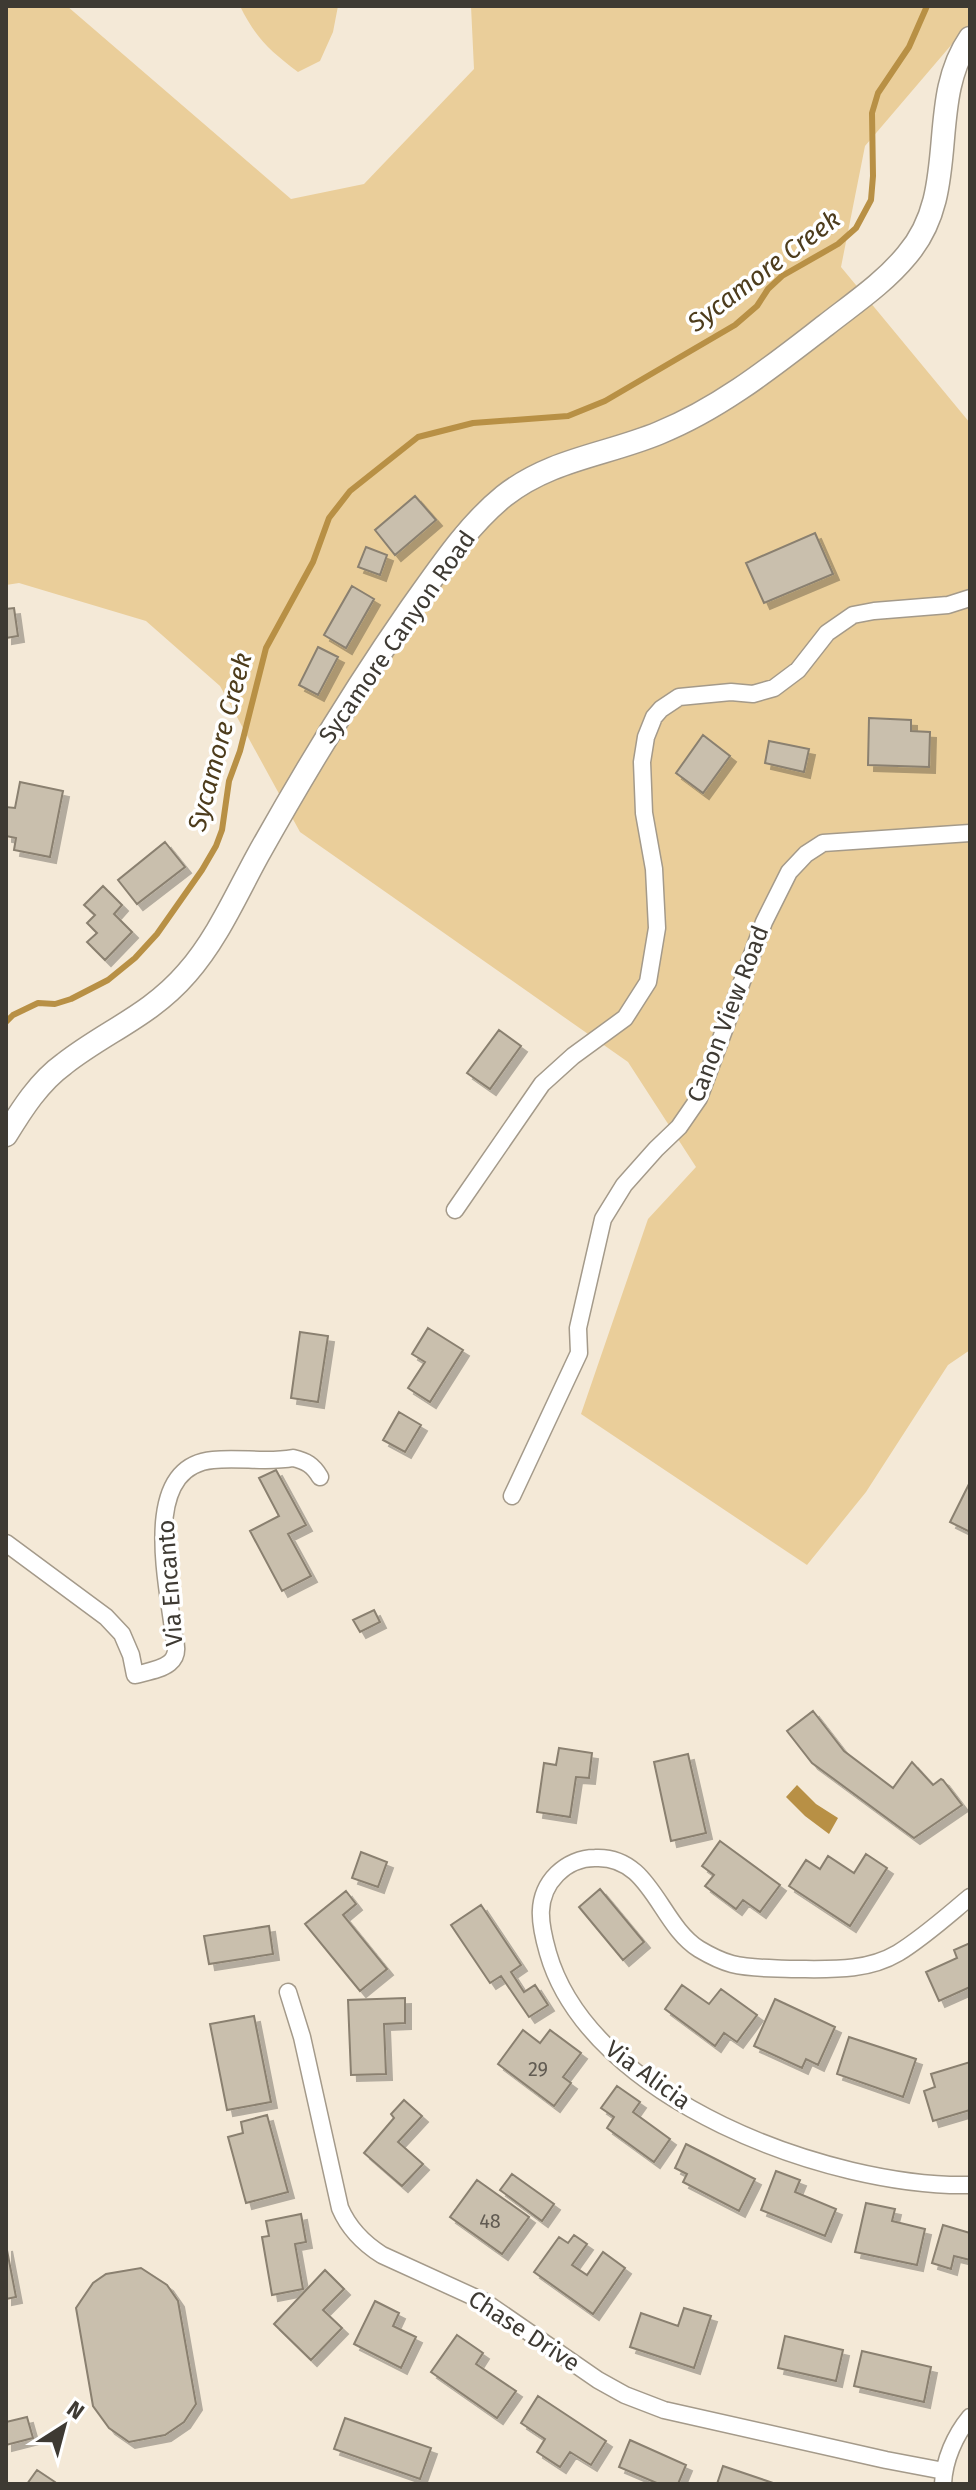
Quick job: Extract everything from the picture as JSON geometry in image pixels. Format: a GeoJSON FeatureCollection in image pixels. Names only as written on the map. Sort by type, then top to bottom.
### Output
{"type":"FeatureCollection","features":[{"type":"Feature","properties":{"kind":"main road","name":"Sycamore Canyon Road"},"geometry":{"type":"LineString","coordinates":[[6,1135],[50,1075],[148,1010],[197,961],[290,798],[368,671],[430,582],[489,510],[536,475],[660,433],[731,395],[865,295],[902,261],[926,227],[937,197],[951,78],[970,38]]}},
{"type":"Feature","properties":{"kind":"street"},"geometry":{"type":"LineString","coordinates":[[455,1210],[542,1084],[573,1056],[625,1018],[648,982],[657,928],[654,869],[644,813],[642,762],[646,737],[654,717],[670,702],[690,695],[753,694],[774,688],[798,670],[827,633],[853,615],[948,605],[970,598]]}},
{"type":"Feature","properties":{"kind":"street","name":"Canon View Road"},"geometry":{"type":"LineString","coordinates":[[512,1496],[579,1353],[578,1328],[603,1219],[624,1185],[679,1127],[699,1098],[764,922],[789,872],[806,854],[823,843],[970,833]]}},
{"type":"Feature","properties":{"kind":"street","name":"Via Encanto"},"geometry":{"type":"LineString","coordinates":[[6,1543],[106,1617],[122,1634],[135,1675],[165,1667],[176,1655],[163,1523],[167,1498],[173,1484],[184,1472],[211,1460],[293,1458],[304,1460],[314,1467],[320,1477]]}},
{"type":"Feature","properties":{"kind":"street","name":"Via Alicia"},"geometry":{"type":"LineString","coordinates":[[970,1897],[898,1953],[874,1964],[843,1970],[752,1968],[718,1959],[697,1948],[683,1935],[637,1872],[603,1857],[579,1860],[558,1873],[544,1893],[539,1917],[550,1959],[574,2008],[595,2035],[664,2092],[718,2123],[762,2143],[817,2162],[914,2182],[970,2185]]}},
{"type":"Feature","properties":{"kind":"street","name":"Chase Drive"},"geometry":{"type":"LineString","coordinates":[[288,1992],[302,2037],[340,2208],[366,2245],[485,2302],[598,2380],[625,2395],[664,2410],[943,2478]]}},
{"type":"Feature","properties":{"kind":"street"},"geometry":{"type":"LineString","coordinates":[[943,2478],[961,2430],[970,2417]]}},
{"type":"Feature","properties":{"kind":"shaded area"},"geometry":{"type":"Polygon","coordinates":[[[6,6],[67,6],[291,199],[364,184],[474,69],[471,6],[970,6],[970,23],[865,146],[841,267],[970,423],[970,1350],[948,1365],[866,1492],[807,1565],[581,1414],[648,1219],[696,1167],[628,1062],[300,832],[220,686],[146,621],[19,583],[6,585],[6,6]]]}},
{"type":"Feature","properties":{"kind":"shaded area"},"geometry":{"type":"Polygon","coordinates":[[[240,6],[338,6],[333,32],[320,61],[298,72],[264,43],[240,6]]]}},
{"type":"Feature","properties":{"kind":"shaded area"},"geometry":{"type":"Polygon","coordinates":[[[797,1785],[816,1804],[838,1818],[829,1834],[786,1797],[797,1785]]]}},
{"type":"Feature","properties":{"kind":"building"},"geometry":{"type":"Polygon","coordinates":[[[415,496],[436,520],[395,555],[375,530],[415,496]]]}},
{"type":"Feature","properties":{"kind":"building"},"geometry":{"type":"Polygon","coordinates":[[[815,533],[833,574],[764,603],[746,563],[815,533]]]}},
{"type":"Feature","properties":{"kind":"building"},"geometry":{"type":"Polygon","coordinates":[[[366,547],[387,555],[380,575],[358,567],[366,547]]]}},
{"type":"Feature","properties":{"kind":"building"},"geometry":{"type":"Polygon","coordinates":[[[352,586],[374,599],[346,648],[324,635],[352,586]]]}},
{"type":"Feature","properties":{"kind":"building"},"geometry":{"type":"Polygon","coordinates":[[[14,608],[18,636],[6,638],[6,609],[14,608]]]}},
{"type":"Feature","properties":{"kind":"building"},"geometry":{"type":"Polygon","coordinates":[[[318,647],[338,657],[318,695],[299,685],[318,647]]]}},
{"type":"Feature","properties":{"kind":"building"},"geometry":{"type":"Polygon","coordinates":[[[869,718],[911,720],[911,731],[930,732],[929,767],[868,765],[869,718]]]}},
{"type":"Feature","properties":{"kind":"building"},"geometry":{"type":"Polygon","coordinates":[[[703,735],[730,756],[703,793],[676,773],[703,735]]]}},
{"type":"Feature","properties":{"kind":"building"},"geometry":{"type":"Polygon","coordinates":[[[769,741],[809,749],[804,772],[765,763],[769,741]]]}},
{"type":"Feature","properties":{"kind":"building"},"geometry":{"type":"Polygon","coordinates":[[[20,782],[63,791],[50,857],[14,850],[16,838],[6,836],[6,807],[15,808],[20,782]]]}},
{"type":"Feature","properties":{"kind":"building"},"geometry":{"type":"Polygon","coordinates":[[[165,842],[185,867],[137,904],[118,880],[165,842]]]}},
{"type":"Feature","properties":{"kind":"building"},"geometry":{"type":"Polygon","coordinates":[[[103,886],[122,905],[114,914],[132,932],[105,960],[87,942],[97,933],[87,923],[95,915],[84,905],[103,886]]]}},
{"type":"Feature","properties":{"kind":"building"},"geometry":{"type":"Polygon","coordinates":[[[499,1030],[521,1046],[490,1089],[467,1073],[499,1030]]]}},
{"type":"Feature","properties":{"kind":"building"},"geometry":{"type":"Polygon","coordinates":[[[428,1328],[463,1350],[430,1402],[408,1388],[425,1362],[412,1354],[428,1328]]]}},
{"type":"Feature","properties":{"kind":"building"},"geometry":{"type":"Polygon","coordinates":[[[300,1332],[328,1336],[318,1402],[291,1398],[300,1332]]]}},
{"type":"Feature","properties":{"kind":"building"},"geometry":{"type":"Polygon","coordinates":[[[399,1412],[421,1425],[405,1452],[383,1440],[399,1412]]]}},
{"type":"Feature","properties":{"kind":"building"},"geometry":{"type":"Polygon","coordinates":[[[276,1470],[306,1525],[288,1534],[311,1576],[282,1591],[250,1531],[279,1516],[259,1478],[276,1470]]]}},
{"type":"Feature","properties":{"kind":"building"},"geometry":{"type":"Polygon","coordinates":[[[970,1482],[970,1532],[950,1522],[970,1482]]]}},
{"type":"Feature","properties":{"kind":"building"},"geometry":{"type":"Polygon","coordinates":[[[374,1610],[380,1622],[360,1632],[353,1620],[374,1610]]]}},
{"type":"Feature","properties":{"kind":"building"},"geometry":{"type":"Polygon","coordinates":[[[813,1711],[844,1751],[893,1788],[912,1762],[933,1785],[943,1780],[962,1805],[914,1838],[812,1763],[787,1731],[813,1711]]]}},
{"type":"Feature","properties":{"kind":"building"},"geometry":{"type":"Polygon","coordinates":[[[559,1748],[592,1753],[589,1778],[576,1777],[570,1817],[537,1812],[544,1763],[556,1765],[559,1748]]]}},
{"type":"Feature","properties":{"kind":"building"},"geometry":{"type":"Polygon","coordinates":[[[688,1754],[706,1833],[671,1841],[654,1762],[688,1754]]]}},
{"type":"Feature","properties":{"kind":"building"},"geometry":{"type":"Polygon","coordinates":[[[720,1841],[780,1885],[760,1912],[743,1900],[736,1909],[705,1886],[714,1875],[702,1866],[720,1841]]]}},
{"type":"Feature","properties":{"kind":"building"},"geometry":{"type":"Polygon","coordinates":[[[361,1852],[387,1862],[378,1887],[352,1878],[361,1852]]]}},
{"type":"Feature","properties":{"kind":"building"},"geometry":{"type":"Polygon","coordinates":[[[866,1854],[887,1868],[850,1926],[789,1886],[806,1860],[820,1869],[828,1856],[854,1873],[866,1854]]]}},
{"type":"Feature","properties":{"kind":"building"},"geometry":{"type":"Polygon","coordinates":[[[600,1889],[644,1942],[623,1960],[579,1907],[600,1889]]]}},
{"type":"Feature","properties":{"kind":"building"},"geometry":{"type":"Polygon","coordinates":[[[346,1891],[356,1904],[343,1915],[387,1969],[360,1991],[305,1924],[346,1891]]]}},
{"type":"Feature","properties":{"kind":"building"},"geometry":{"type":"Polygon","coordinates":[[[481,1905],[521,1965],[511,1972],[524,1992],[535,1985],[548,2005],[529,2017],[501,1976],[490,1983],[451,1925],[481,1905]]]}},
{"type":"Feature","properties":{"kind":"building"},"geometry":{"type":"Polygon","coordinates":[[[269,1926],[273,1954],[209,1964],[204,1936],[269,1926]]]}},
{"type":"Feature","properties":{"kind":"building"},"geometry":{"type":"Polygon","coordinates":[[[970,1943],[970,1987],[939,2001],[926,1972],[957,1958],[954,1950],[970,1943]]]}},
{"type":"Feature","properties":{"kind":"building"},"geometry":{"type":"Polygon","coordinates":[[[682,1985],[709,2004],[721,1989],[757,2015],[737,2042],[724,2033],[715,2046],[665,2009],[682,1985]]]}},
{"type":"Feature","properties":{"kind":"building"},"geometry":{"type":"Polygon","coordinates":[[[405,1998],[405,2023],[384,2024],[386,2074],[351,2075],[348,2000],[405,1998]]]}},
{"type":"Feature","properties":{"kind":"building"},"geometry":{"type":"Polygon","coordinates":[[[775,1999],[835,2027],[818,2065],[806,2059],[802,2068],[754,2046],[775,1999]]]}},
{"type":"Feature","properties":{"kind":"building"},"geometry":{"type":"Polygon","coordinates":[[[254,2016],[271,2102],[227,2110],[210,2024],[254,2016]]]}},
{"type":"Feature","properties":{"kind":"building"},"geometry":{"type":"Polygon","coordinates":[[[523,2030],[540,2043],[550,2030],[581,2053],[563,2077],[571,2083],[554,2106],[498,2064],[523,2030]]]}},
{"type":"Feature","properties":{"kind":"building"},"geometry":{"type":"Polygon","coordinates":[[[849,2037],[916,2059],[903,2097],[837,2074],[849,2037]]]}},
{"type":"Feature","properties":{"kind":"building"},"geometry":{"type":"Polygon","coordinates":[[[970,2062],[970,2110],[933,2121],[924,2091],[935,2087],[931,2074],[970,2062]]]}},
{"type":"Feature","properties":{"kind":"building"},"geometry":{"type":"Polygon","coordinates":[[[617,2086],[640,2102],[633,2112],[670,2139],[654,2162],[607,2128],[614,2117],[601,2108],[617,2086]]]}},
{"type":"Feature","properties":{"kind":"building"},"geometry":{"type":"Polygon","coordinates":[[[404,2100],[422,2116],[398,2142],[423,2164],[402,2186],[364,2153],[394,2118],[391,2114],[404,2100]]]}},
{"type":"Feature","properties":{"kind":"building"},"geometry":{"type":"Polygon","coordinates":[[[267,2115],[288,2192],[246,2203],[228,2137],[243,2133],[241,2122],[267,2115]]]}},
{"type":"Feature","properties":{"kind":"building"},"geometry":{"type":"Polygon","coordinates":[[[686,2144],[755,2179],[739,2211],[683,2182],[687,2174],[675,2168],[686,2144]]]}},
{"type":"Feature","properties":{"kind":"building"},"geometry":{"type":"Polygon","coordinates":[[[776,2171],[800,2180],[795,2192],[836,2209],[825,2236],[761,2210],[776,2171]]]}},
{"type":"Feature","properties":{"kind":"building"},"geometry":{"type":"Polygon","coordinates":[[[512,2174],[554,2204],[542,2221],[500,2190],[512,2174]]]}},
{"type":"Feature","properties":{"kind":"building"},"geometry":{"type":"Polygon","coordinates":[[[477,2180],[529,2217],[502,2254],[450,2217],[477,2180]]]}},
{"type":"Feature","properties":{"kind":"building"},"geometry":{"type":"Polygon","coordinates":[[[866,2203],[895,2209],[892,2221],[925,2229],[917,2265],[855,2252],[866,2203]]]}},
{"type":"Feature","properties":{"kind":"building"},"geometry":{"type":"Polygon","coordinates":[[[301,2214],[306,2242],[295,2244],[303,2289],[272,2295],[262,2237],[269,2236],[266,2221],[301,2214]]]}},
{"type":"Feature","properties":{"kind":"building"},"geometry":{"type":"Polygon","coordinates":[[[943,2225],[970,2233],[970,2260],[954,2256],[951,2269],[932,2263],[943,2225]]]}},
{"type":"Feature","properties":{"kind":"building"},"geometry":{"type":"Polygon","coordinates":[[[574,2235],[587,2244],[572,2265],[587,2275],[603,2252],[625,2268],[593,2314],[534,2272],[559,2237],[568,2243],[574,2235]]]}},
{"type":"Feature","properties":{"kind":"building"},"geometry":{"type":"Polygon","coordinates":[[[6,2245],[16,2297],[6,2299],[6,2245]]]}},
{"type":"Feature","properties":{"kind":"building"},"geometry":{"type":"Polygon","coordinates":[[[141,2268],[167,2285],[178,2301],[196,2404],[184,2422],[165,2435],[129,2442],[109,2428],[93,2406],[76,2308],[93,2283],[106,2274],[141,2268]]]}},
{"type":"Feature","properties":{"kind":"building"},"geometry":{"type":"Polygon","coordinates":[[[325,2270],[344,2289],[323,2310],[342,2328],[311,2360],[274,2324],[325,2270]]]}},
{"type":"Feature","properties":{"kind":"building"},"geometry":{"type":"Polygon","coordinates":[[[375,2301],[399,2313],[393,2326],[416,2337],[401,2368],[354,2344],[375,2301]]]}},
{"type":"Feature","properties":{"kind":"building"},"geometry":{"type":"Polygon","coordinates":[[[684,2308],[711,2316],[694,2368],[630,2347],[641,2313],[678,2326],[684,2308]]]}},
{"type":"Feature","properties":{"kind":"building"},"geometry":{"type":"Polygon","coordinates":[[[457,2335],[483,2353],[476,2364],[516,2391],[497,2418],[431,2372],[457,2335]]]}},
{"type":"Feature","properties":{"kind":"building"},"geometry":{"type":"Polygon","coordinates":[[[785,2336],[843,2350],[836,2381],[778,2368],[785,2336]]]}},
{"type":"Feature","properties":{"kind":"building"},"geometry":{"type":"Polygon","coordinates":[[[862,2351],[931,2367],[924,2402],[854,2386],[862,2351]]]}},
{"type":"Feature","properties":{"kind":"building"},"geometry":{"type":"Polygon","coordinates":[[[538,2396],[606,2441],[591,2465],[570,2452],[560,2467],[537,2452],[545,2439],[521,2423],[538,2396]]]}},
{"type":"Feature","properties":{"kind":"building"},"geometry":{"type":"Polygon","coordinates":[[[27,2417],[33,2438],[6,2445],[6,2422],[27,2417]]]}},
{"type":"Feature","properties":{"kind":"building"},"geometry":{"type":"Polygon","coordinates":[[[345,2418],[431,2448],[420,2479],[334,2449],[345,2418]]]}},
{"type":"Feature","properties":{"kind":"building"},"geometry":{"type":"Polygon","coordinates":[[[630,2440],[686,2465],[678,2484],[659,2484],[619,2467],[630,2440]]]}},
{"type":"Feature","properties":{"kind":"building"},"geometry":{"type":"Polygon","coordinates":[[[723,2466],[776,2484],[717,2484],[723,2466]]]}},
{"type":"Feature","properties":{"kind":"building"},"geometry":{"type":"Polygon","coordinates":[[[37,2470],[55,2482],[54,2484],[27,2484],[37,2470]]]}},
{"type":"Feature","properties":{"kind":"waterway","name":"Sycamore Creek"},"geometry":{"type":"LineString","coordinates":[[6,1022],[13,1015],[38,1003],[55,1004],[71,999],[108,980],[135,958],[157,934],[202,870],[222,830],[229,781],[240,751],[266,648],[313,562],[329,518],[350,491],[418,437],[473,423],[568,416],[605,401],[735,325],[757,306],[768,289],[782,276],[838,244],[856,228],[871,200],[872,113],[878,93],[909,47],[927,6]]}}]}
